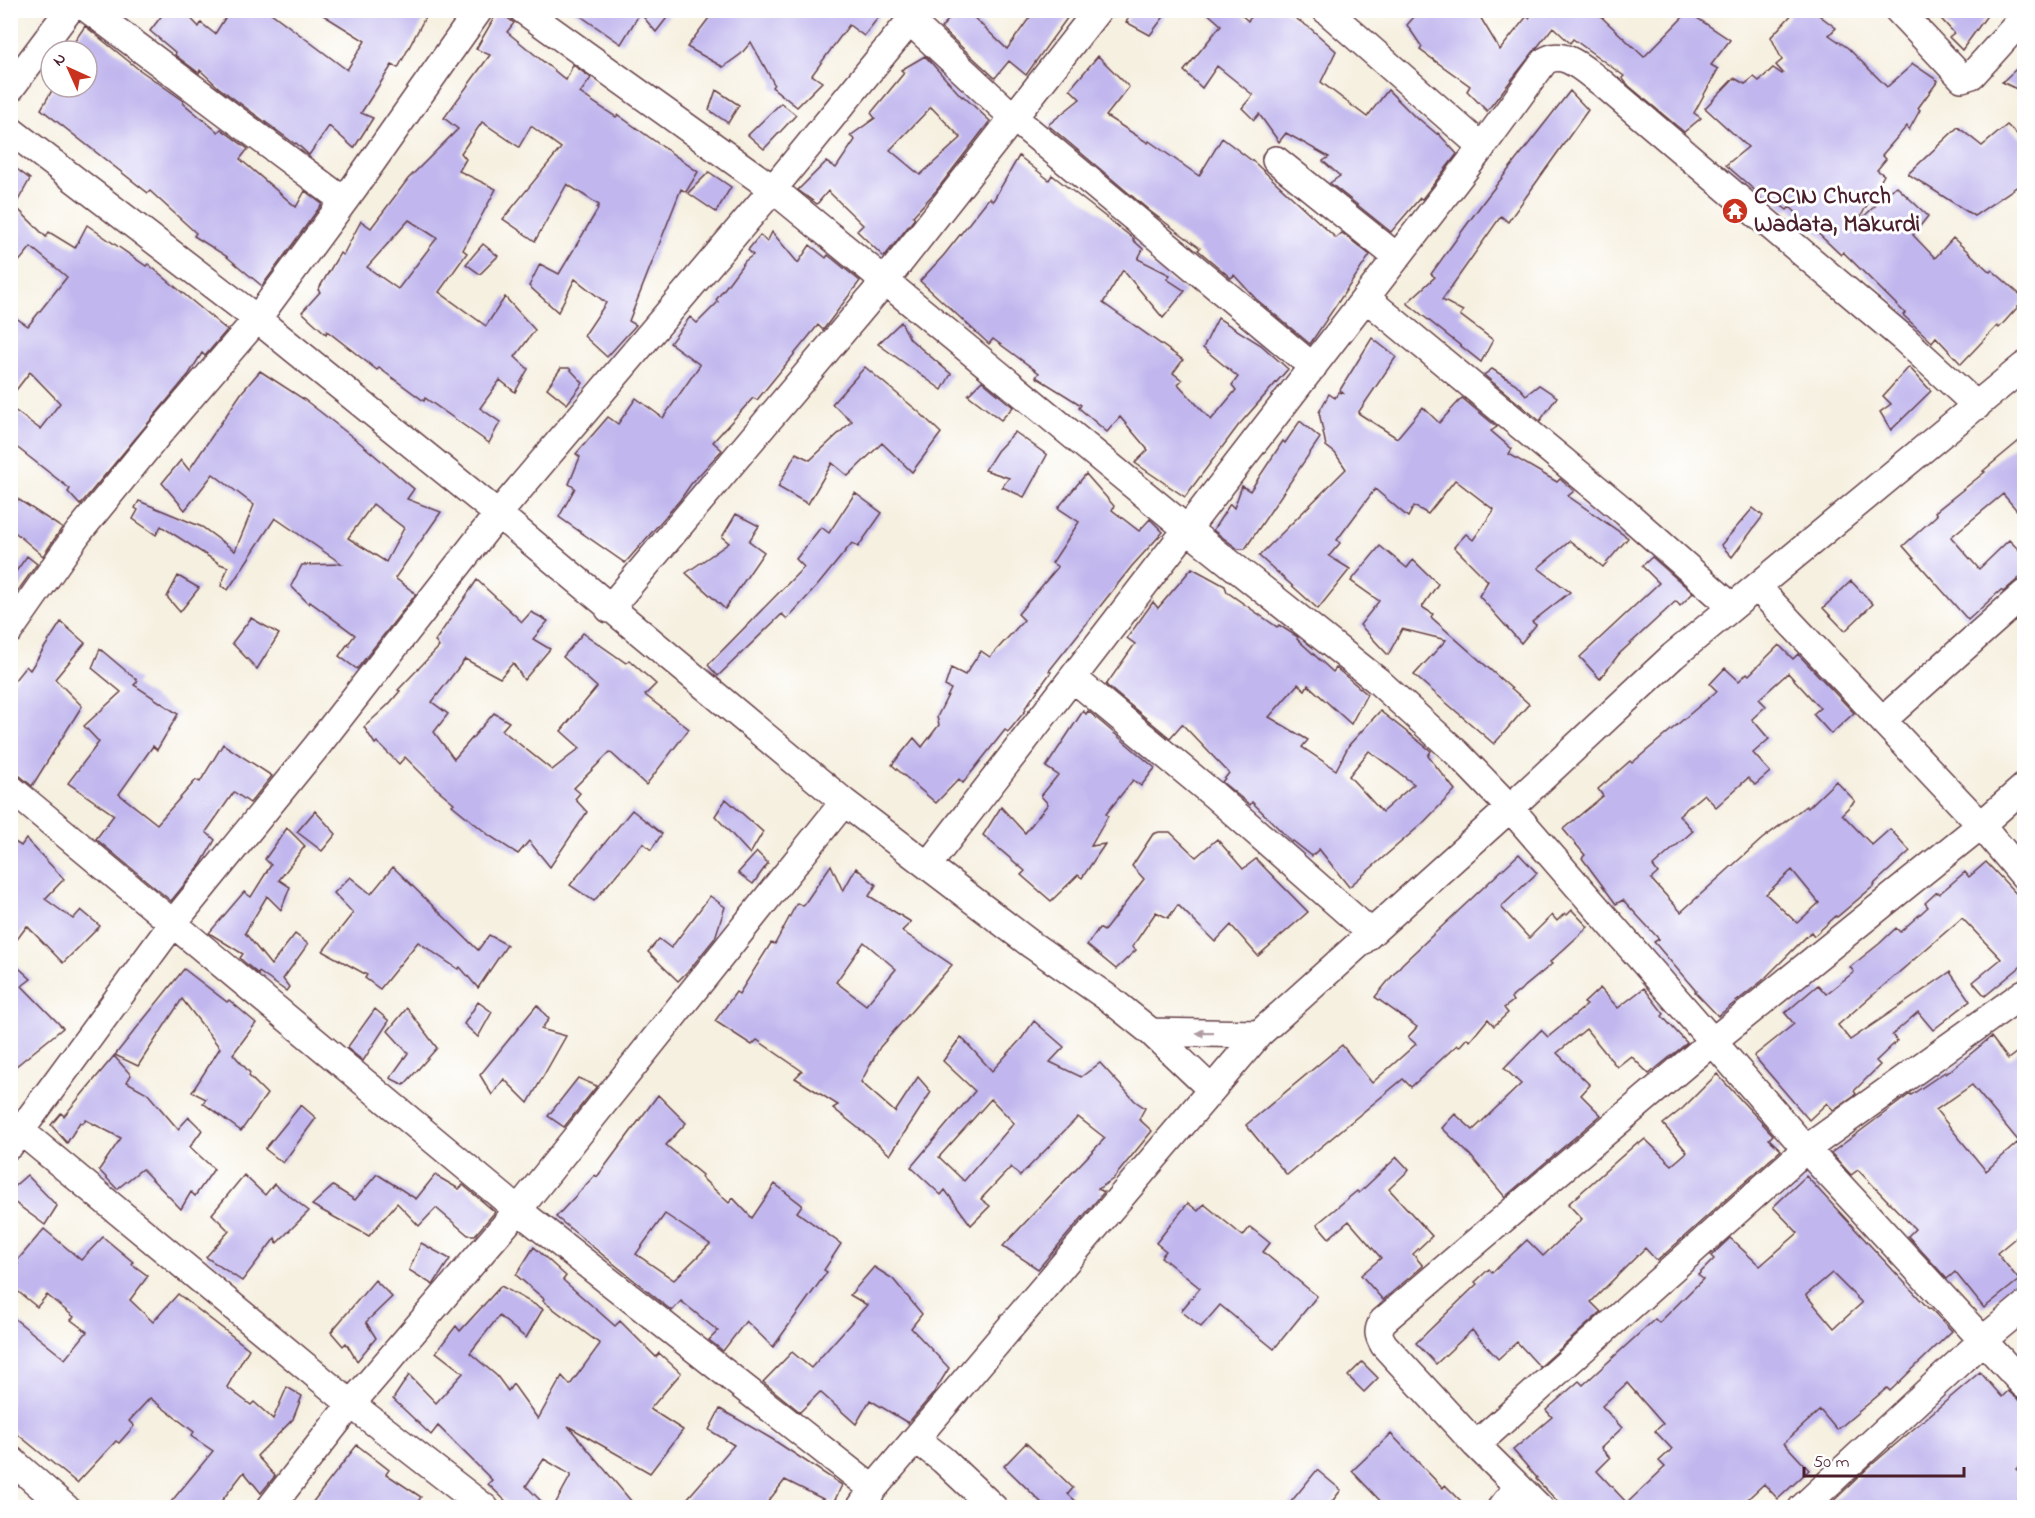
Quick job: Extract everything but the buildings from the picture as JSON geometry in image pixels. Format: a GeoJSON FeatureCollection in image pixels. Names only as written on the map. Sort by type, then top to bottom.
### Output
{"type":"FeatureCollection","features":[{"type":"Feature","properties":{"kind":"street"},"geometry":{"type":"LineString","coordinates":[[10,89],[69,10]]}},
{"type":"Feature","properties":{"kind":"street"},"geometry":{"type":"LineString","coordinates":[[89,10],[345,201]]}},
{"type":"Feature","properties":{"kind":"street"},"geometry":{"type":"LineString","coordinates":[[10,630],[78,533],[257,319],[345,201],[479,10]]}},
{"type":"Feature","properties":{"kind":"street"},"geometry":{"type":"LineString","coordinates":[[523,10],[773,189],[1188,530],[1378,681],[1457,753],[1510,808],[1806,1149],[2025,1385]]}},
{"type":"Feature","properties":{"kind":"street"},"geometry":{"type":"LineString","coordinates":[[609,609],[885,280],[1098,10]]}},
{"type":"Feature","properties":{"kind":"street"},"geometry":{"type":"LineString","coordinates":[[1326,10],[1482,147]]}},
{"type":"Feature","properties":{"kind":"street"},"geometry":{"type":"LineString","coordinates":[[1898,10],[1962,78],[1972,75],[2025,16]]}},
{"type":"Feature","properties":{"kind":"street"},"geometry":{"type":"LineString","coordinates":[[485,1508],[351,1404],[14,1133],[174,922],[317,746],[498,514],[773,189],[914,14],[1013,117],[1312,367]]}},
{"type":"Feature","properties":{"kind":"street"},"geometry":{"type":"LineString","coordinates":[[928,865],[1549,58],[1558,56],[1569,60],[1602,83],[1903,338],[1977,406]]}},
{"type":"Feature","properties":{"kind":"street"},"geometry":{"type":"LineString","coordinates":[[10,130],[257,319],[498,514],[609,609],[844,802],[1032,945],[1111,1000],[1151,1032],[1211,1089]]}},
{"type":"Feature","properties":{"kind":"street"},"geometry":{"type":"LineString","coordinates":[[1276,160],[1397,257]]}},
{"type":"Feature","properties":{"kind":"street"},"geometry":{"type":"LineString","coordinates":[[1366,298],[1625,512],[1732,607]]}},
{"type":"Feature","properties":{"kind":"street"},"geometry":{"type":"LineString","coordinates":[[10,788],[867,1498],[1259,1034],[1510,808],[1673,656],[2025,366]]}},
{"type":"Feature","properties":{"kind":"street"},"geometry":{"type":"LineString","coordinates":[[1757,586],[1981,825],[2025,876]]}},
{"type":"Feature","properties":{"kind":"street"},"geometry":{"type":"LineString","coordinates":[[1883,720],[2025,594]]}},
{"type":"Feature","properties":{"kind":"street"},"geometry":{"type":"LineString","coordinates":[[1073,678],[1214,795],[1371,933]]}},
{"type":"Feature","properties":{"kind":"street"},"geometry":{"type":"LineString","coordinates":[[1540,1508],[1509,1497],[1476,1445],[1384,1345],[1378,1335],[1383,1321],[1713,1041],[2025,787]]}},
{"type":"Feature","properties":{"kind":"street"},"geometry":{"type":"LineString","coordinates":[[270,1508],[351,1404],[518,1210],[844,802]]}},
{"type":"Feature","properties":{"kind":"street"},"geometry":{"type":"LineString","coordinates":[[1476,1445],[1806,1149],[2025,993]]}},
{"type":"Feature","properties":{"kind":"street"},"geometry":{"type":"LineString","coordinates":[[1151,1032],[1259,1034]]}},
{"type":"Feature","properties":{"kind":"street"},"geometry":{"type":"LineString","coordinates":[[1802,1508],[1983,1340],[2025,1306]]}},
{"type":"Feature","properties":{"kind":"street"},"geometry":{"type":"LineString","coordinates":[[916,1439],[943,1460],[994,1508]]}},
{"type":"Feature","properties":{"kind":"street"},"geometry":{"type":"LineString","coordinates":[[10,1459],[66,1508]]}},
{"type":"Feature","properties":{"kind":"place","name":"COCIN Church Wadata, Makurdi"},"geometry":{"type":"Point","coordinates":[1735,211]}}]}
